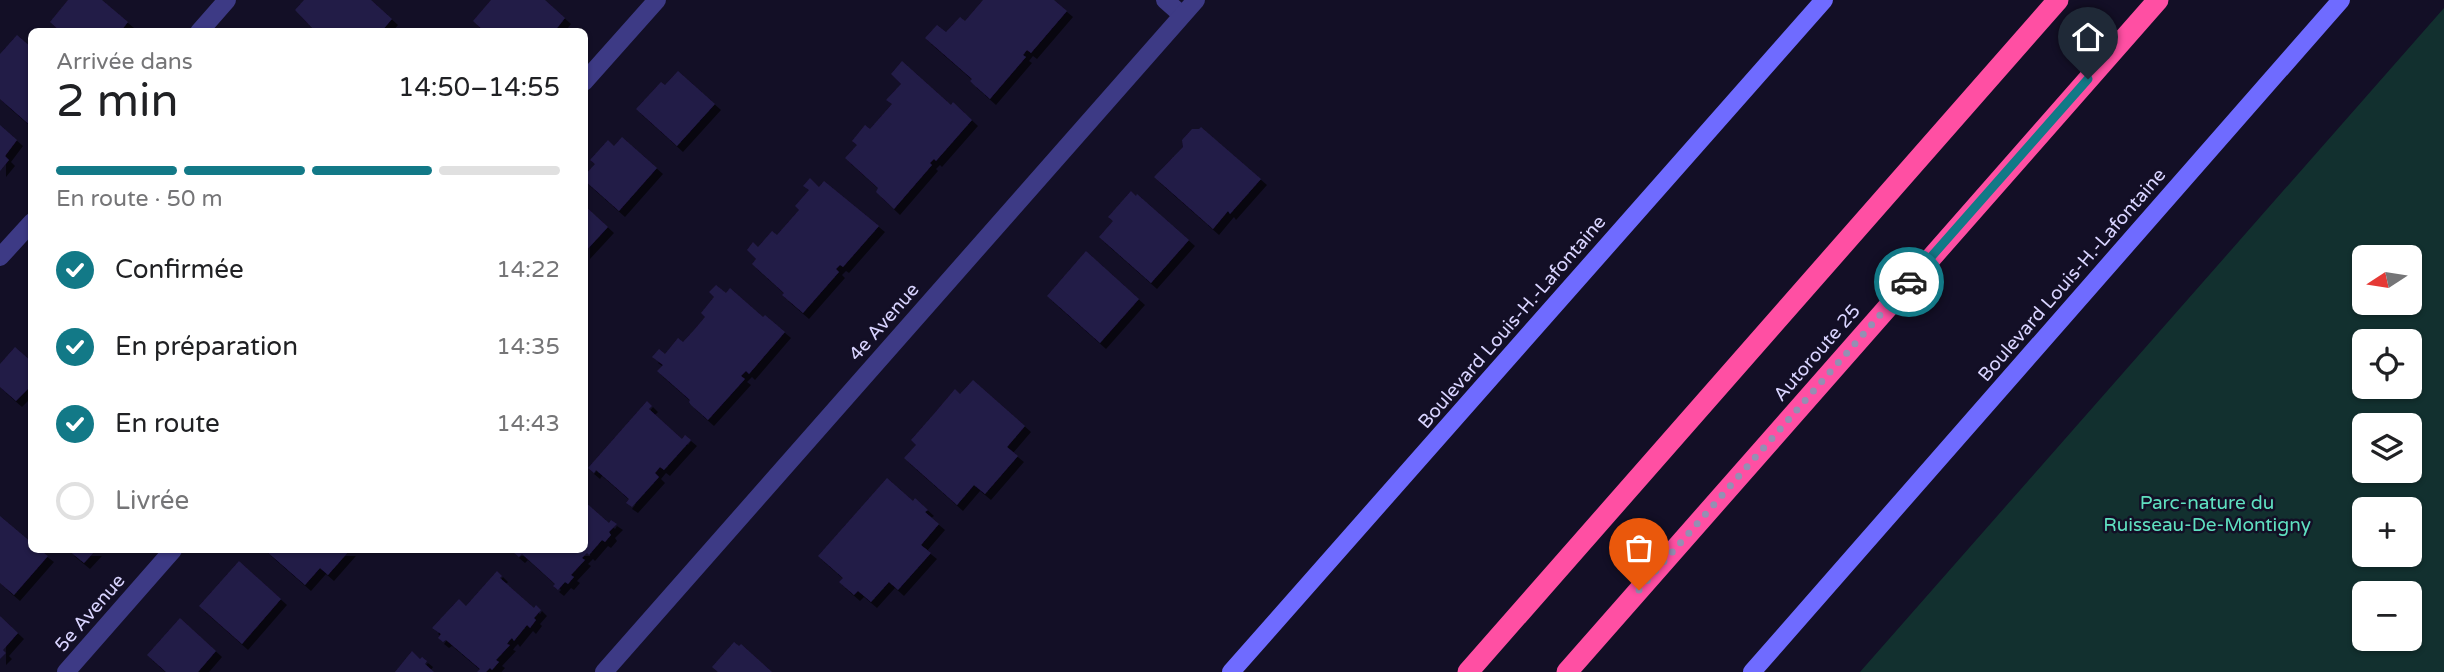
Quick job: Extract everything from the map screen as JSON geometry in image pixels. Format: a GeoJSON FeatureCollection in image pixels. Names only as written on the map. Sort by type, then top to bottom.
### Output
{"type":"FeatureCollection","features":[{"type":"Feature","properties":{"kind":"highway"},"geometry":{"type":"LineString","coordinates":[[1468,672],[2058,0]]}},
{"type":"Feature","properties":{"kind":"highway","name":"Autoroute 25"},"geometry":{"type":"LineString","coordinates":[[1567,672],[2158,0]]}},
{"type":"Feature","properties":{"kind":"main road","name":"Boulevard Louis-H.-Lafontaine"},"geometry":{"type":"LineString","coordinates":[[1231,672],[1824,0]]}},
{"type":"Feature","properties":{"kind":"main road","name":"Boulevard Louis-H.-Lafontaine"},"geometry":{"type":"LineString","coordinates":[[1752,672],[2341,0]]}},
{"type":"Feature","properties":{"kind":"street"},"geometry":{"type":"LineString","coordinates":[[202,28],[227,0]]}},
{"type":"Feature","properties":{"kind":"street"},"geometry":{"type":"LineString","coordinates":[[588,78],[657,0]]}},
{"type":"Feature","properties":{"kind":"street"},"geometry":{"type":"LineString","coordinates":[[1165,0],[1182,15]]}},
{"type":"Feature","properties":{"kind":"street","name":"4e Avenue"},"geometry":{"type":"LineString","coordinates":[[604,672],[1196,0]]}},
{"type":"Feature","properties":{"kind":"street"},"geometry":{"type":"LineString","coordinates":[[0,257],[28,226]]}},
{"type":"Feature","properties":{"kind":"street","name":"5e Avenue"},"geometry":{"type":"LineString","coordinates":[[66,672],[170,553]]}},
{"type":"Feature","properties":{"kind":"green space","name":"Parc-nature du Ruisseau-De-Montigny"},"geometry":{"type":"Polygon","coordinates":[[[2444,8],[2444,672],[1860,672],[2444,8]]]}},
{"type":"Feature","properties":{"kind":"building"},"geometry":{"type":"Polygon","coordinates":[[[68,0],[102,0],[128,22],[123,28],[57,28],[50,22],[68,0]]]}},
{"type":"Feature","properties":{"kind":"building"},"geometry":{"type":"Polygon","coordinates":[[[304,0],[371,0],[392,19],[384,28],[312,28],[295,10],[304,0]]]}},
{"type":"Feature","properties":{"kind":"building"},"geometry":{"type":"Polygon","coordinates":[[[491,0],[545,0],[565,18],[557,28],[481,28],[473,21],[491,0]]]}},
{"type":"Feature","properties":{"kind":"building"},"geometry":{"type":"Polygon","coordinates":[[[983,0],[1054,0],[1067,11],[1031,53],[1027,50],[1023,55],[1026,57],[990,99],[970,81],[972,79],[925,38],[937,25],[946,32],[960,17],[965,21],[983,0]]]}},
{"type":"Feature","properties":{"kind":"building"},"geometry":{"type":"Polygon","coordinates":[[[17,35],[28,45],[28,124],[0,99],[0,54],[17,35]]]}},
{"type":"Feature","properties":{"kind":"building"},"geometry":{"type":"Polygon","coordinates":[[[902,61],[972,120],[936,161],[934,159],[930,163],[932,165],[894,209],[876,192],[878,188],[845,158],[857,145],[852,141],[865,125],[870,129],[892,104],[886,100],[901,84],[891,74],[902,61]]]}},
{"type":"Feature","properties":{"kind":"building"},"geometry":{"type":"Polygon","coordinates":[[[678,71],[715,104],[677,146],[636,109],[661,82],[665,85],[678,71]]]}},
{"type":"Feature","properties":{"kind":"building"},"geometry":{"type":"Polygon","coordinates":[[[0,125],[17,140],[5,156],[9,160],[0,171],[0,125]]]}},
{"type":"Feature","properties":{"kind":"building"},"geometry":{"type":"Polygon","coordinates":[[[1201,127],[1261,179],[1213,229],[1154,177],[1183,147],[1182,140],[1192,129],[1201,127]]]}},
{"type":"Feature","properties":{"kind":"building"},"geometry":{"type":"Polygon","coordinates":[[[622,137],[657,168],[619,211],[588,184],[588,172],[595,164],[590,160],[608,140],[614,146],[622,137]]]}},
{"type":"Feature","properties":{"kind":"building"},"geometry":{"type":"Polygon","coordinates":[[[810,178],[819,187],[824,181],[879,226],[843,267],[840,265],[836,269],[839,272],[803,313],[752,264],[756,259],[747,250],[753,242],[758,247],[772,231],[777,235],[799,210],[795,206],[809,190],[803,186],[810,178]]]}},
{"type":"Feature","properties":{"kind":"building"},"geometry":{"type":"Polygon","coordinates":[[[1131,191],[1189,240],[1151,283],[1099,237],[1113,221],[1108,217],[1131,191]]]}},
{"type":"Feature","properties":{"kind":"building"},"geometry":{"type":"Polygon","coordinates":[[[588,209],[608,227],[588,249],[588,209]]]}},
{"type":"Feature","properties":{"kind":"building"},"geometry":{"type":"Polygon","coordinates":[[[1086,251],[1139,299],[1100,343],[1047,296],[1086,251]]]}},
{"type":"Feature","properties":{"kind":"building"},"geometry":{"type":"Polygon","coordinates":[[[716,285],[726,293],[730,288],[785,332],[749,374],[746,371],[741,376],[745,379],[708,420],[657,371],[663,365],[652,357],[659,349],[665,354],[678,338],[683,342],[694,330],[705,317],[701,313],[714,297],[709,292],[716,285]]]}},
{"type":"Feature","properties":{"kind":"building"},"geometry":{"type":"Polygon","coordinates":[[[15,347],[28,358],[28,389],[16,401],[0,387],[0,364],[15,347]]]}},
{"type":"Feature","properties":{"kind":"building"},"geometry":{"type":"Polygon","coordinates":[[[973,380],[1025,426],[1007,447],[1018,456],[985,494],[974,485],[957,505],[904,458],[916,445],[911,440],[955,389],[960,394],[973,380]]]}},
{"type":"Feature","properties":{"kind":"building"},"geometry":{"type":"Polygon","coordinates":[[[647,401],[652,406],[649,409],[682,439],[685,435],[691,440],[664,470],[660,467],[655,473],[659,477],[632,507],[626,503],[629,499],[596,470],[594,473],[588,468],[647,401]]]}},
{"type":"Feature","properties":{"kind":"building"},"geometry":{"type":"Polygon","coordinates":[[[887,478],[913,501],[915,498],[928,510],[925,512],[939,524],[921,545],[931,553],[898,590],[889,582],[871,602],[858,591],[854,595],[839,582],[843,578],[818,556],[887,478]]]}},
{"type":"Feature","properties":{"kind":"building"},"geometry":{"type":"Polygon","coordinates":[[[588,505],[609,523],[611,520],[617,524],[609,532],[611,535],[605,542],[602,540],[589,555],[588,505]]]}},
{"type":"Feature","properties":{"kind":"building"},"geometry":{"type":"Polygon","coordinates":[[[0,516],[28,540],[28,553],[44,553],[48,556],[14,595],[0,583],[0,516]]]}},
{"type":"Feature","properties":{"kind":"building"},"geometry":{"type":"Polygon","coordinates":[[[72,553],[93,553],[84,563],[72,553]]]}},
{"type":"Feature","properties":{"kind":"building"},"geometry":{"type":"Polygon","coordinates":[[[268,553],[347,553],[328,575],[320,568],[305,585],[268,553]]]}},
{"type":"Feature","properties":{"kind":"building"},"geometry":{"type":"Polygon","coordinates":[[[514,553],[587,553],[582,558],[585,560],[571,575],[574,577],[558,590],[553,586],[555,584],[522,554],[519,557],[514,553]]]}},
{"type":"Feature","properties":{"kind":"building"},"geometry":{"type":"Polygon","coordinates":[[[239,561],[281,599],[242,644],[199,606],[239,561]]]}},
{"type":"Feature","properties":{"kind":"building"},"geometry":{"type":"Polygon","coordinates":[[[497,571],[502,576],[500,578],[534,608],[536,605],[541,610],[530,628],[527,625],[514,641],[512,638],[509,641],[507,644],[510,645],[496,660],[499,662],[492,670],[490,668],[486,672],[477,672],[480,669],[446,640],[443,642],[438,638],[441,634],[432,628],[459,599],[466,606],[497,571]]]}},
{"type":"Feature","properties":{"kind":"building"},"geometry":{"type":"Polygon","coordinates":[[[0,616],[18,633],[3,650],[6,653],[0,659],[0,616]]]}},
{"type":"Feature","properties":{"kind":"building"},"geometry":{"type":"Polygon","coordinates":[[[180,618],[216,651],[198,672],[166,672],[147,655],[180,618]]]}},
{"type":"Feature","properties":{"kind":"building"},"geometry":{"type":"Polygon","coordinates":[[[734,642],[739,646],[741,644],[772,672],[718,672],[712,667],[734,642]]]}},
{"type":"Feature","properties":{"kind":"building"},"geometry":{"type":"Polygon","coordinates":[[[412,651],[420,659],[422,657],[427,661],[425,664],[434,672],[395,672],[412,651]]]}},
{"type":"Feature","properties":{"kind":"way so far"},"geometry":{"type":"LineString","coordinates":[[1639,590],[1909,282]]}},
{"type":"Feature","properties":{"kind":"route"},"geometry":{"type":"LineString","coordinates":[[1909,282],[2088,79]]}}]}
